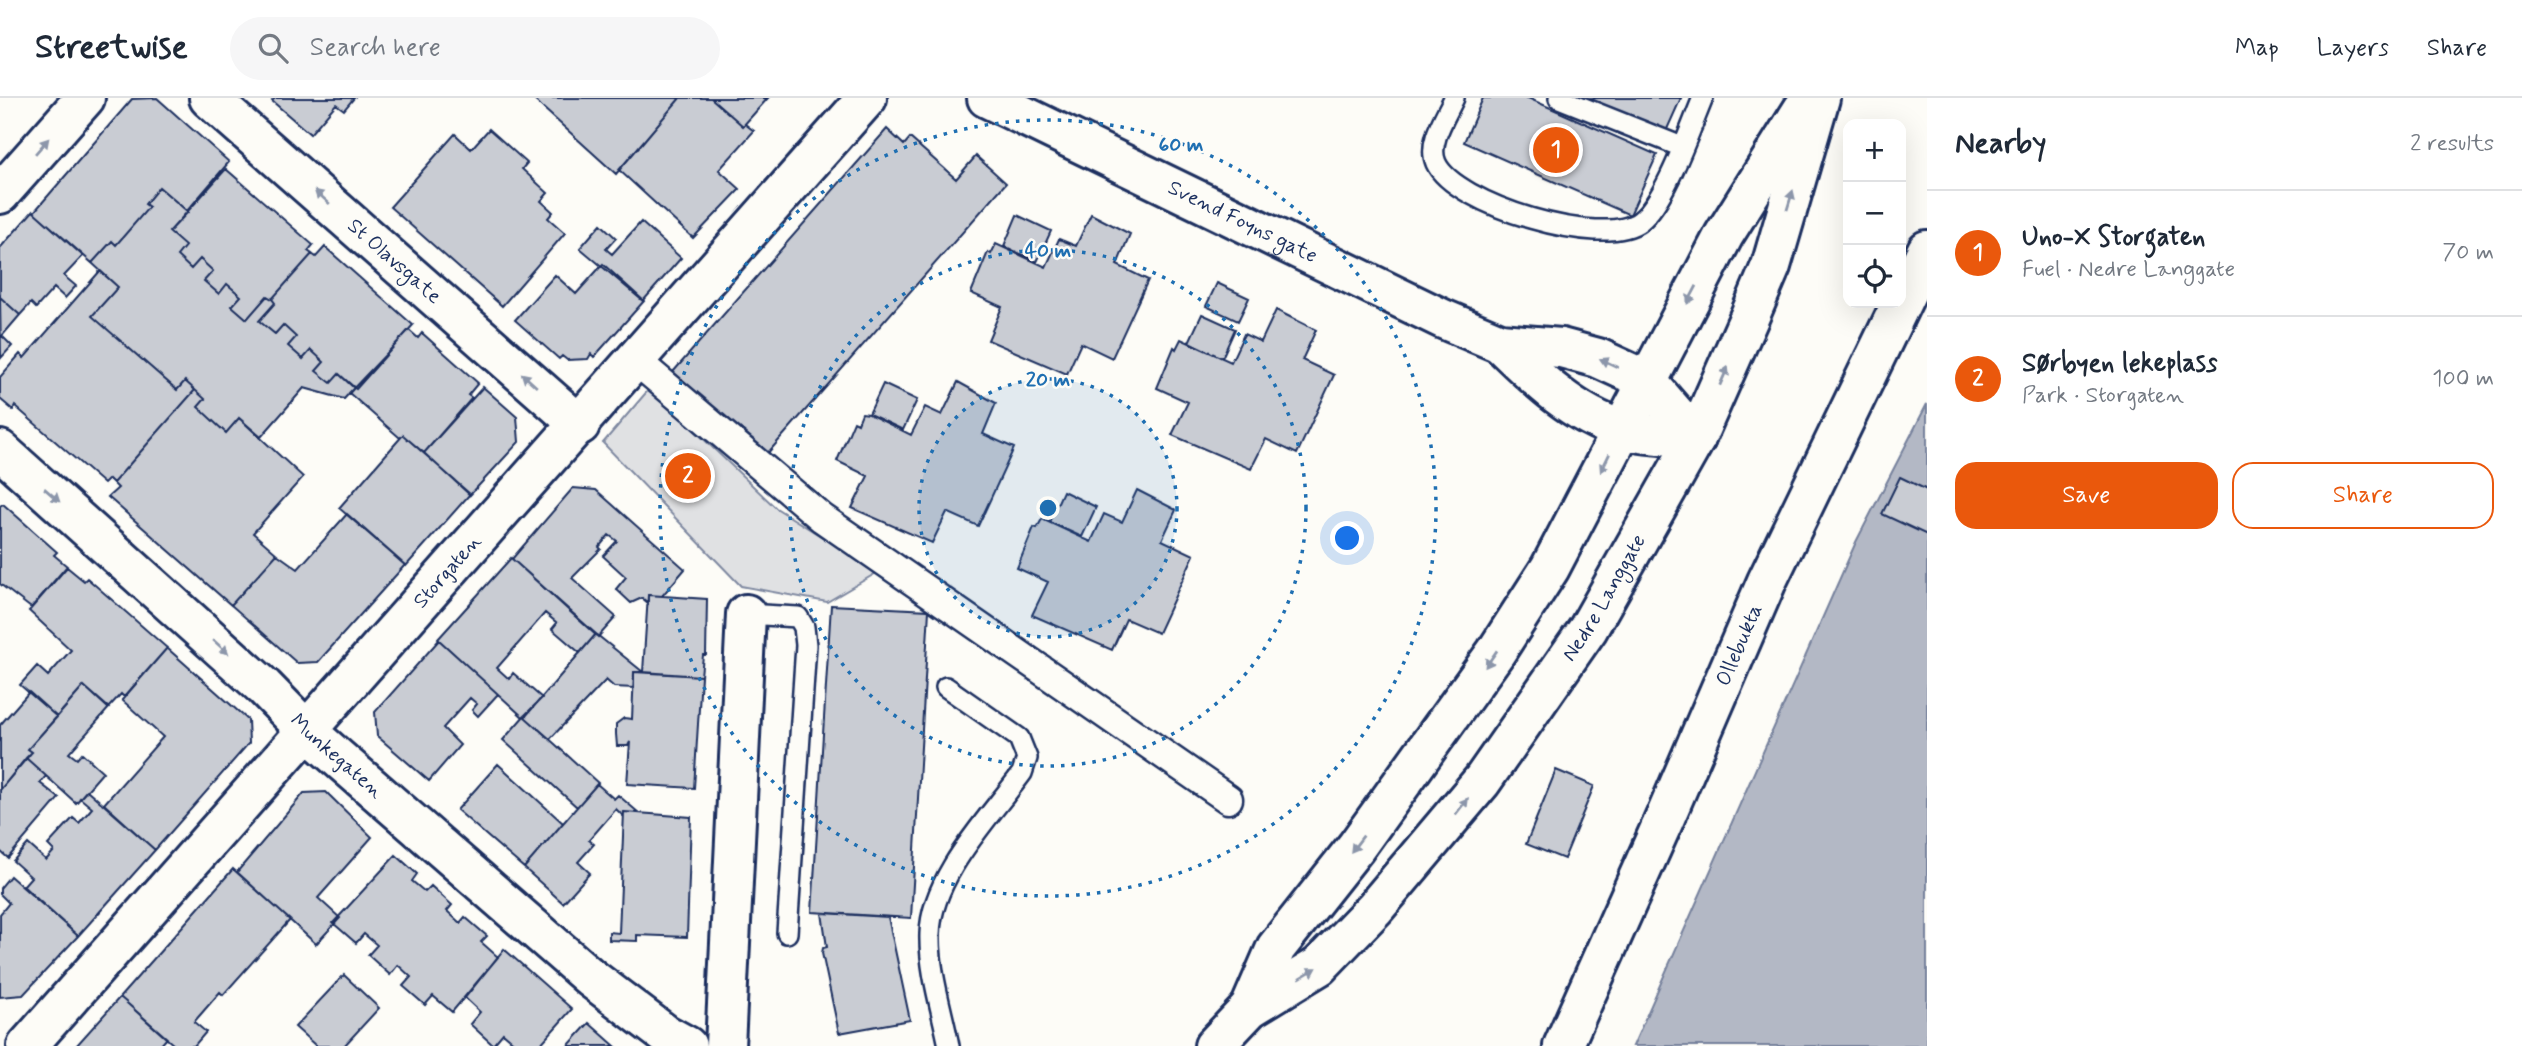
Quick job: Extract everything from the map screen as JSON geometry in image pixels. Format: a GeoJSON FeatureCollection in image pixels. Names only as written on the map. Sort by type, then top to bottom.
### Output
{"type":"FeatureCollection","features":[{"type":"Feature","properties":{"kind":"street"},"geometry":{"type":"LineString","coordinates":[[0,194],[85,98]]}},
{"type":"Feature","properties":{"kind":"street","name":"St Olavsgate"},"geometry":{"type":"LineString","coordinates":[[209,98],[580,425]]}},
{"type":"Feature","properties":{"kind":"street","name":"Storgaten"},"geometry":{"type":"LineString","coordinates":[[27,1046],[867,98]]}},
{"type":"Feature","properties":{"kind":"street","name":"Svend Foyns gate"},"geometry":{"type":"LineString","coordinates":[[987,98],[1443,319],[1500,343],[1561,348],[1598,358],[1646,380],[1696,438]]}},
{"type":"Feature","properties":{"kind":"street","name":"Nedre Langgate"},"geometry":{"type":"LineString","coordinates":[[1250,1008],[1276,948],[1356,847],[1530,600],[1562,546],[1646,380],[1724,235],[1811,98]]}},
{"type":"Feature","properties":{"kind":"street","name":"Nedre Langgate"},"geometry":{"type":"LineString","coordinates":[[1214,1046],[1250,1008],[1319,966],[1375,908],[1482,781],[1588,629],[1696,438],[1771,265],[1821,98]]}},
{"type":"Feature","properties":{"kind":"street","name":"Ollebukta"},"geometry":{"type":"LineString","coordinates":[[1563,1046],[1766,581],[1927,250]]}},
{"type":"Feature","properties":{"kind":"street","name":"Svend Foyns gate"},"geometry":{"type":"LineString","coordinates":[[1500,343],[1543,385],[1579,409],[1621,429],[1696,438]]}},
{"type":"Feature","properties":{"kind":"street"},"geometry":{"type":"LineString","coordinates":[[634,359],[822,518],[1228,799]]}},
{"type":"Feature","properties":{"kind":"street","name":"Munkegaten"},"geometry":{"type":"LineString","coordinates":[[0,450],[264,687],[308,732],[591,978],[665,1034],[687,1046]]}},
{"type":"Feature","properties":{"kind":"street"},"geometry":{"type":"LineString","coordinates":[[724,1046],[746,614]]}},
{"type":"Feature","properties":{"kind":"lane"},"geometry":{"type":"LineString","coordinates":[[1454,98],[1435,141],[1435,161],[1446,179],[1497,208],[1551,224],[1620,229],[1640,222],[1658,199],[1703,98]]}},
{"type":"Feature","properties":{"kind":"lane"},"geometry":{"type":"LineString","coordinates":[[1559,98],[1682,147]]}},
{"type":"Feature","properties":{"kind":"lane"},"geometry":{"type":"LineString","coordinates":[[746,614],[798,617],[804,627],[806,645],[787,933]]}},
{"type":"Feature","properties":{"kind":"lane"},"geometry":{"type":"LineString","coordinates":[[946,687],[1019,738],[1027,758],[1022,773],[944,881],[934,905],[930,935],[949,1046]]}},
{"type":"Feature","properties":{"kind":"shaded area"},"geometry":{"type":"Polygon","coordinates":[[[650,388],[776,508],[878,572],[827,602],[741,586],[603,443],[650,388]]]}},
{"type":"Feature","properties":{"kind":"shaded area"},"geometry":{"type":"Polygon","coordinates":[[[1927,404],[1927,1046],[1633,1046],[1856,542],[1927,404]]]}},
{"type":"Feature","properties":{"kind":"building"},"geometry":{"type":"Polygon","coordinates":[[[157,98],[229,162],[187,211],[159,187],[145,204],[149,207],[116,245],[112,241],[92,263],[34,212],[132,99],[157,98]]]}},
{"type":"Feature","properties":{"kind":"building"},"geometry":{"type":"Polygon","coordinates":[[[275,98],[354,98],[344,110],[336,104],[310,134],[272,101],[275,98]]]}},
{"type":"Feature","properties":{"kind":"building"},"geometry":{"type":"Polygon","coordinates":[[[532,98],[680,98],[616,174],[532,98]]]}},
{"type":"Feature","properties":{"kind":"building"},"geometry":{"type":"Polygon","coordinates":[[[680,98],[711,98],[743,126],[745,124],[754,131],[719,170],[740,189],[693,238],[619,170],[680,98]]]}},
{"type":"Feature","properties":{"kind":"building"},"geometry":{"type":"Polygon","coordinates":[[[711,98],[768,98],[743,126],[711,98]]]}},
{"type":"Feature","properties":{"kind":"building"},"geometry":{"type":"Polygon","coordinates":[[[1483,98],[1528,98],[1657,155],[1630,215],[1464,142],[1483,98]]]}},
{"type":"Feature","properties":{"kind":"building"},"geometry":{"type":"Polygon","coordinates":[[[1579,98],[1681,98],[1664,136],[1579,98]]]}},
{"type":"Feature","properties":{"kind":"building"},"geometry":{"type":"Polygon","coordinates":[[[489,129],[527,163],[522,169],[548,193],[541,201],[553,212],[548,218],[565,233],[502,306],[390,207],[455,134],[471,149],[489,129]]]}},
{"type":"Feature","properties":{"kind":"building"},"geometry":{"type":"Polygon","coordinates":[[[887,129],[904,145],[910,138],[956,179],[976,156],[1006,183],[766,455],[673,372],[887,129]]]}},
{"type":"Feature","properties":{"kind":"building"},"geometry":{"type":"Polygon","coordinates":[[[226,169],[313,245],[308,251],[312,254],[272,299],[267,296],[247,319],[232,306],[241,296],[227,284],[219,294],[204,281],[213,271],[200,259],[191,269],[177,256],[185,246],[169,232],[226,169]]]}},
{"type":"Feature","properties":{"kind":"building"},"geometry":{"type":"Polygon","coordinates":[[[159,187],[188,212],[169,232],[185,246],[177,256],[191,269],[200,259],[213,271],[204,281],[219,294],[227,284],[241,296],[232,306],[247,319],[267,296],[272,299],[275,303],[259,321],[275,334],[283,325],[296,337],[288,346],[303,359],[311,350],[324,362],[316,371],[331,383],[339,374],[354,388],[344,399],[304,388],[261,437],[239,418],[226,433],[198,407],[205,399],[185,381],[177,390],[92,316],[118,287],[92,263],[112,241],[116,245],[149,207],[145,204],[159,187]]]}},
{"type":"Feature","properties":{"kind":"building"},"geometry":{"type":"Polygon","coordinates":[[[33,211],[83,256],[64,276],[76,286],[65,298],[54,288],[36,308],[31,303],[20,315],[0,297],[0,248],[33,211]]]}},
{"type":"Feature","properties":{"kind":"building"},"geometry":{"type":"Polygon","coordinates":[[[1091,214],[1130,234],[1117,265],[1148,280],[1112,358],[1081,343],[1067,374],[988,340],[1002,307],[971,293],[988,252],[991,254],[996,244],[1046,267],[1059,239],[1076,246],[1091,214]]]}},
{"type":"Feature","properties":{"kind":"building"},"geometry":{"type":"Polygon","coordinates":[[[1017,215],[1051,231],[1037,262],[1004,246],[1017,215]]]}},
{"type":"Feature","properties":{"kind":"building"},"geometry":{"type":"Polygon","coordinates":[[[641,222],[681,258],[643,301],[580,248],[601,224],[616,238],[606,249],[612,254],[641,222]]]}},
{"type":"Feature","properties":{"kind":"building"},"geometry":{"type":"Polygon","coordinates":[[[325,247],[413,325],[356,389],[339,374],[331,383],[316,371],[324,362],[311,350],[303,359],[288,346],[296,337],[283,325],[275,334],[259,321],[275,303],[272,299],[312,254],[316,257],[325,247]]]}},
{"type":"Feature","properties":{"kind":"building"},"geometry":{"type":"Polygon","coordinates":[[[603,264],[644,301],[594,357],[591,354],[588,359],[567,360],[562,356],[559,359],[515,320],[555,275],[576,294],[603,264]]]}},
{"type":"Feature","properties":{"kind":"building"},"geometry":{"type":"Polygon","coordinates":[[[100,271],[118,287],[92,316],[177,390],[185,381],[195,390],[113,483],[109,479],[104,484],[15,406],[13,410],[0,399],[0,377],[20,354],[24,358],[100,271]]]}},
{"type":"Feature","properties":{"kind":"building"},"geometry":{"type":"Polygon","coordinates":[[[1217,283],[1249,298],[1238,321],[1206,306],[1217,283]]]}},
{"type":"Feature","properties":{"kind":"building"},"geometry":{"type":"Polygon","coordinates":[[[0,297],[20,315],[2,336],[12,346],[1,358],[0,297]]]}},
{"type":"Feature","properties":{"kind":"building"},"geometry":{"type":"Polygon","coordinates":[[[1276,310],[1316,330],[1302,360],[1334,375],[1297,454],[1266,439],[1251,469],[1172,435],[1188,402],[1157,388],[1174,347],[1176,349],[1181,339],[1231,362],[1244,334],[1261,342],[1276,310]]]}},
{"type":"Feature","properties":{"kind":"building"},"geometry":{"type":"Polygon","coordinates":[[[1202,314],[1235,329],[1222,358],[1189,342],[1202,314]]]}},
{"type":"Feature","properties":{"kind":"building"},"geometry":{"type":"Polygon","coordinates":[[[409,330],[418,338],[422,333],[478,383],[468,395],[472,398],[424,453],[403,435],[400,438],[349,393],[409,330]]]}},
{"type":"Feature","properties":{"kind":"building"},"geometry":{"type":"Polygon","coordinates":[[[958,382],[996,403],[983,434],[1014,448],[978,526],[947,512],[932,543],[852,508],[868,476],[837,461],[854,421],[858,423],[862,413],[869,414],[911,435],[925,407],[942,415],[958,382]]]}},
{"type":"Feature","properties":{"kind":"building"},"geometry":{"type":"Polygon","coordinates":[[[883,384],[917,400],[903,430],[869,414],[883,384]]]}},
{"type":"Feature","properties":{"kind":"building"},"geometry":{"type":"Polygon","coordinates":[[[483,387],[517,417],[519,442],[470,495],[424,453],[483,387]]]}},
{"type":"Feature","properties":{"kind":"building"},"geometry":{"type":"Polygon","coordinates":[[[195,390],[205,399],[198,407],[226,433],[239,418],[303,477],[253,533],[277,554],[231,605],[108,497],[118,488],[113,483],[195,390]]]}},
{"type":"Feature","properties":{"kind":"building"},"geometry":{"type":"Polygon","coordinates":[[[403,435],[470,494],[406,566],[339,508],[403,435]]]}},
{"type":"Feature","properties":{"kind":"building"},"geometry":{"type":"Polygon","coordinates":[[[1900,477],[1927,490],[1927,535],[1882,514],[1900,477]]]}},
{"type":"Feature","properties":{"kind":"building"},"geometry":{"type":"Polygon","coordinates":[[[573,488],[596,490],[685,569],[662,596],[648,595],[648,603],[642,598],[631,603],[616,589],[626,577],[603,556],[617,541],[609,535],[599,547],[601,549],[572,578],[616,617],[598,637],[512,559],[573,488]]]}},
{"type":"Feature","properties":{"kind":"building"},"geometry":{"type":"Polygon","coordinates":[[[1137,490],[1176,510],[1162,540],[1194,555],[1158,633],[1126,619],[1112,650],[1032,615],[1048,582],[1017,568],[1034,527],[1037,528],[1042,519],[1091,542],[1104,514],[1122,522],[1137,490]]]}},
{"type":"Feature","properties":{"kind":"building"},"geometry":{"type":"Polygon","coordinates":[[[1063,491],[1096,507],[1082,537],[1049,522],[1063,491]]]}},
{"type":"Feature","properties":{"kind":"building"},"geometry":{"type":"Polygon","coordinates":[[[3,504],[57,552],[54,555],[67,566],[31,608],[0,584],[0,506],[3,504]]]}},
{"type":"Feature","properties":{"kind":"building"},"geometry":{"type":"Polygon","coordinates":[[[347,514],[405,565],[318,662],[297,663],[231,605],[277,554],[298,569],[347,514]]]}},
{"type":"Feature","properties":{"kind":"building"},"geometry":{"type":"Polygon","coordinates":[[[511,558],[596,634],[580,653],[552,629],[557,623],[545,613],[497,668],[509,679],[513,673],[542,698],[523,717],[438,639],[511,558]]]}},
{"type":"Feature","properties":{"kind":"building"},"geometry":{"type":"Polygon","coordinates":[[[67,567],[84,581],[87,578],[167,648],[124,697],[121,694],[108,708],[84,686],[57,717],[20,685],[37,666],[48,676],[71,650],[29,611],[67,567]]]}},
{"type":"Feature","properties":{"kind":"building"},"geometry":{"type":"Polygon","coordinates":[[[648,595],[707,599],[706,655],[703,655],[701,676],[643,672],[648,595]]]}},
{"type":"Feature","properties":{"kind":"building"},"geometry":{"type":"Polygon","coordinates":[[[831,605],[929,610],[911,918],[812,912],[831,605]]]}},
{"type":"Feature","properties":{"kind":"building"},"geometry":{"type":"Polygon","coordinates":[[[596,634],[643,672],[634,672],[634,688],[614,687],[606,680],[550,739],[525,717],[596,634]]]}},
{"type":"Feature","properties":{"kind":"building"},"geometry":{"type":"Polygon","coordinates":[[[439,640],[498,694],[478,716],[472,710],[477,704],[470,698],[443,728],[460,745],[429,781],[377,736],[375,712],[439,640]]]}},
{"type":"Feature","properties":{"kind":"building"},"geometry":{"type":"Polygon","coordinates":[[[167,648],[248,720],[249,743],[155,850],[104,804],[163,737],[122,700],[167,648]]]}},
{"type":"Feature","properties":{"kind":"building"},"geometry":{"type":"Polygon","coordinates":[[[634,672],[701,676],[694,788],[627,784],[630,742],[628,746],[617,746],[616,724],[624,718],[632,719],[634,672]]]}},
{"type":"Feature","properties":{"kind":"building"},"geometry":{"type":"Polygon","coordinates":[[[84,686],[109,708],[69,753],[77,759],[82,753],[103,772],[76,803],[26,758],[32,752],[28,749],[84,686]]]}},
{"type":"Feature","properties":{"kind":"building"},"geometry":{"type":"Polygon","coordinates":[[[29,692],[57,717],[28,749],[32,752],[0,790],[0,725],[29,692]]]}},
{"type":"Feature","properties":{"kind":"building"},"geometry":{"type":"Polygon","coordinates":[[[524,716],[598,783],[577,807],[503,740],[524,716]]]}},
{"type":"Feature","properties":{"kind":"building"},"geometry":{"type":"Polygon","coordinates":[[[26,758],[46,776],[40,783],[59,798],[8,858],[0,851],[0,790],[26,758]]]}},
{"type":"Feature","properties":{"kind":"building"},"geometry":{"type":"Polygon","coordinates":[[[498,764],[563,823],[524,868],[457,810],[498,764]]]}},
{"type":"Feature","properties":{"kind":"building"},"geometry":{"type":"Polygon","coordinates":[[[1556,770],[1594,786],[1564,859],[1526,844],[1556,770]]]}},
{"type":"Feature","properties":{"kind":"building"},"geometry":{"type":"Polygon","coordinates":[[[597,784],[614,799],[618,795],[639,813],[624,812],[623,816],[616,809],[589,840],[594,844],[578,862],[590,873],[563,903],[524,868],[597,784]]]}},
{"type":"Feature","properties":{"kind":"building"},"geometry":{"type":"Polygon","coordinates":[[[87,790],[155,850],[78,936],[23,886],[31,877],[13,861],[28,844],[46,860],[54,851],[48,845],[73,818],[79,823],[92,808],[80,798],[87,790]]]}},
{"type":"Feature","properties":{"kind":"building"},"geometry":{"type":"Polygon","coordinates":[[[326,792],[372,837],[318,898],[340,918],[316,944],[237,872],[304,793],[326,792]]]}},
{"type":"Feature","properties":{"kind":"building"},"geometry":{"type":"Polygon","coordinates":[[[624,812],[691,817],[687,937],[637,935],[637,941],[609,940],[609,932],[619,933],[624,812]]]}},
{"type":"Feature","properties":{"kind":"building"},"geometry":{"type":"Polygon","coordinates":[[[396,855],[417,874],[412,881],[425,892],[431,886],[452,905],[447,911],[460,923],[465,917],[487,936],[481,942],[498,957],[452,1012],[433,996],[425,1005],[403,986],[411,977],[398,965],[390,975],[368,955],[377,945],[364,934],[356,943],[333,923],[396,855]]]}},
{"type":"Feature","properties":{"kind":"building"},"geometry":{"type":"Polygon","coordinates":[[[233,869],[290,920],[223,995],[220,992],[194,1022],[206,1032],[194,1046],[175,1046],[120,997],[233,869]]]}},
{"type":"Feature","properties":{"kind":"building"},"geometry":{"type":"Polygon","coordinates":[[[10,876],[78,936],[23,995],[0,997],[0,914],[9,903],[0,894],[0,888],[10,876]]]}},
{"type":"Feature","properties":{"kind":"building"},"geometry":{"type":"Polygon","coordinates":[[[822,913],[888,917],[910,1020],[839,1033],[822,953],[823,948],[827,947],[822,913]]]}},
{"type":"Feature","properties":{"kind":"building"},"geometry":{"type":"Polygon","coordinates":[[[504,949],[572,1009],[539,1046],[518,1046],[503,1033],[493,1045],[470,1024],[480,1012],[465,998],[504,949]]]}},
{"type":"Feature","properties":{"kind":"building"},"geometry":{"type":"Polygon","coordinates":[[[344,975],[379,1008],[344,1046],[316,1046],[295,1027],[344,975]]]}},
{"type":"Feature","properties":{"kind":"building"},"geometry":{"type":"Polygon","coordinates":[[[120,997],[167,1038],[160,1046],[76,1046],[120,997]]]}},
{"type":"Feature","properties":{"kind":"building"},"geometry":{"type":"Polygon","coordinates":[[[589,1023],[615,1046],[568,1046],[589,1023]]]}},
{"type":"Feature","properties":{"kind":"place","name":"Uno-X Storgaten"},"geometry":{"type":"Point","coordinates":[1556,150]}},
{"type":"Feature","properties":{"kind":"place","name":"Sørbyen lekeplass"},"geometry":{"type":"Point","coordinates":[688,476]}}]}
